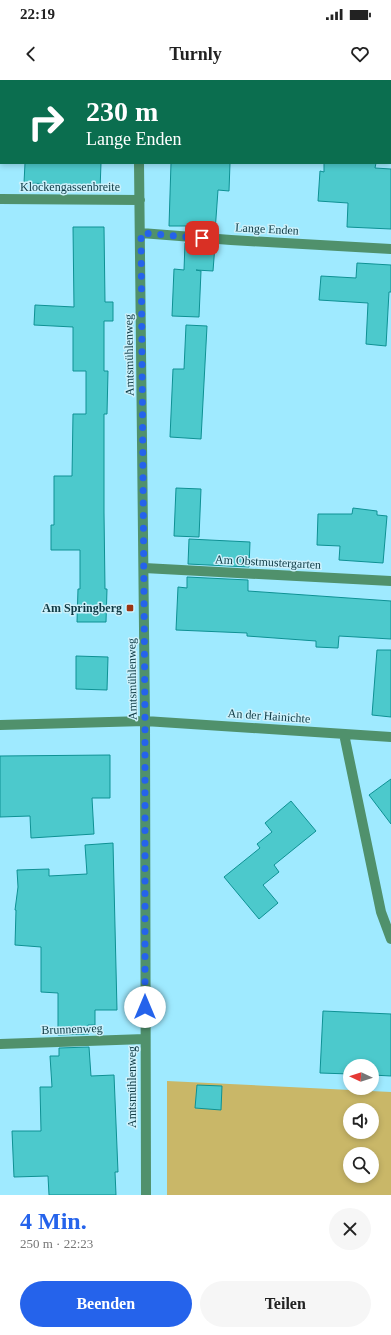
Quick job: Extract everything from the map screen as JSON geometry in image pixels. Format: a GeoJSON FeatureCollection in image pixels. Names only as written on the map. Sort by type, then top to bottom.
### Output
{"type":"FeatureCollection","features":[{"type":"Feature","properties":{"kind":"street","name":"Amtsmühlenweg"},"geometry":{"type":"LineString","coordinates":[[139,164],[144,568],[146,1195]]}},
{"type":"Feature","properties":{"kind":"street","name":"Klockengassenbreite"},"geometry":{"type":"LineString","coordinates":[[0,199],[140,200]]}},
{"type":"Feature","properties":{"kind":"street","name":"Lange Enden"},"geometry":{"type":"LineString","coordinates":[[141,233],[391,249]]}},
{"type":"Feature","properties":{"kind":"street","name":"Am Obstmustergarten"},"geometry":{"type":"LineString","coordinates":[[144,568],[391,582]]}},
{"type":"Feature","properties":{"kind":"street"},"geometry":{"type":"LineString","coordinates":[[0,725],[145,721]]}},
{"type":"Feature","properties":{"kind":"street","name":"An der Hainichte"},"geometry":{"type":"LineString","coordinates":[[145,721],[391,737]]}},
{"type":"Feature","properties":{"kind":"street"},"geometry":{"type":"LineString","coordinates":[[344,734],[381,912],[391,939]]}},
{"type":"Feature","properties":{"kind":"street","name":"Brunnenweg"},"geometry":{"type":"LineString","coordinates":[[0,1044],[145,1039]]}},
{"type":"Feature","properties":{"kind":"shaded area"},"geometry":{"type":"Polygon","coordinates":[[[167,1081],[343,1090],[343,1095],[379,1095],[379,1091],[391,1092],[391,1195],[167,1195],[167,1081]]]}},
{"type":"Feature","properties":{"kind":"building"},"geometry":{"type":"Polygon","coordinates":[[[25,164],[101,164],[100,190],[60,188],[60,184],[24,183],[25,164]]]}},
{"type":"Feature","properties":{"kind":"building"},"geometry":{"type":"Polygon","coordinates":[[[171,164],[230,164],[229,191],[218,190],[215,232],[186,230],[186,226],[169,226],[171,164]]]}},
{"type":"Feature","properties":{"kind":"building"},"geometry":{"type":"Polygon","coordinates":[[[324,164],[376,164],[375,168],[391,169],[391,229],[347,227],[348,203],[318,201],[320,171],[324,172],[324,164]]]}},
{"type":"Feature","properties":{"kind":"building"},"geometry":{"type":"Polygon","coordinates":[[[73,227],[104,227],[105,302],[113,302],[113,321],[104,321],[104,371],[108,371],[107,414],[104,414],[105,589],[107,589],[106,622],[77,622],[78,589],[80,589],[80,550],[51,550],[51,525],[54,525],[54,476],[72,476],[73,414],[86,414],[86,371],[73,371],[73,327],[34,325],[35,305],[74,307],[73,227]]]}},
{"type":"Feature","properties":{"kind":"building"},"geometry":{"type":"Polygon","coordinates":[[[185,243],[215,245],[213,271],[196,270],[201,271],[199,317],[172,316],[174,269],[184,270],[185,243]]]}},
{"type":"Feature","properties":{"kind":"building"},"geometry":{"type":"Polygon","coordinates":[[[357,263],[391,265],[391,292],[389,292],[386,346],[366,344],[368,303],[319,300],[321,276],[356,278],[357,263]]]}},
{"type":"Feature","properties":{"kind":"building"},"geometry":{"type":"Polygon","coordinates":[[[186,325],[207,326],[201,439],[170,437],[173,369],[184,369],[186,325]]]}},
{"type":"Feature","properties":{"kind":"building"},"geometry":{"type":"Polygon","coordinates":[[[176,488],[201,489],[199,537],[174,536],[176,488]]]}},
{"type":"Feature","properties":{"kind":"building"},"geometry":{"type":"Polygon","coordinates":[[[353,508],[377,511],[377,515],[387,516],[383,563],[339,560],[340,546],[317,545],[318,514],[352,514],[353,508]]]}},
{"type":"Feature","properties":{"kind":"building"},"geometry":{"type":"Polygon","coordinates":[[[189,539],[250,542],[249,567],[188,564],[189,539]]]}},
{"type":"Feature","properties":{"kind":"building"},"geometry":{"type":"Polygon","coordinates":[[[187,577],[248,580],[248,591],[391,601],[391,639],[339,636],[338,648],[316,647],[316,641],[247,636],[247,633],[176,630],[178,587],[187,588],[187,577]]]}},
{"type":"Feature","properties":{"kind":"building"},"geometry":{"type":"Polygon","coordinates":[[[377,650],[391,650],[391,717],[372,715],[377,650]]]}},
{"type":"Feature","properties":{"kind":"building"},"geometry":{"type":"Polygon","coordinates":[[[76,656],[108,657],[107,690],[76,689],[76,656]]]}},
{"type":"Feature","properties":{"kind":"building"},"geometry":{"type":"Polygon","coordinates":[[[110,755],[110,798],[92,798],[94,834],[31,838],[30,816],[0,817],[0,756],[110,755]]]}},
{"type":"Feature","properties":{"kind":"building"},"geometry":{"type":"Polygon","coordinates":[[[391,779],[391,824],[369,795],[391,779]]]}},
{"type":"Feature","properties":{"kind":"building"},"geometry":{"type":"Polygon","coordinates":[[[291,801],[316,831],[274,865],[279,872],[263,885],[278,903],[259,919],[224,877],[260,848],[257,844],[272,832],[265,823],[291,801]]]}},
{"type":"Feature","properties":{"kind":"building"},"geometry":{"type":"Polygon","coordinates":[[[113,843],[117,1010],[95,1010],[95,1025],[88,1025],[89,1034],[58,1035],[58,993],[41,992],[41,947],[15,945],[15,910],[18,887],[17,870],[49,869],[49,876],[87,874],[85,845],[113,843]]]}},
{"type":"Feature","properties":{"kind":"building"},"geometry":{"type":"Polygon","coordinates":[[[323,1011],[391,1014],[391,1076],[379,1075],[379,1059],[343,1059],[343,1074],[320,1073],[323,1011]]]}},
{"type":"Feature","properties":{"kind":"building"},"geometry":{"type":"Polygon","coordinates":[[[89,1047],[91,1076],[114,1075],[118,1172],[115,1172],[116,1195],[49,1195],[48,1176],[14,1177],[12,1131],[41,1131],[40,1087],[52,1087],[50,1056],[59,1056],[59,1048],[89,1047]]]}},
{"type":"Feature","properties":{"kind":"building"},"geometry":{"type":"Polygon","coordinates":[[[197,1085],[222,1086],[221,1110],[195,1108],[197,1085]]]}},
{"type":"Feature","properties":{"kind":"place","name":"Am Springberg"},"geometry":{"type":"Point","coordinates":[130,608]}},
{"type":"Feature","properties":{"kind":"route"},"geometry":{"type":"LineString","coordinates":[[145,1007],[145,721],[141,233],[202,238]]}}]}
